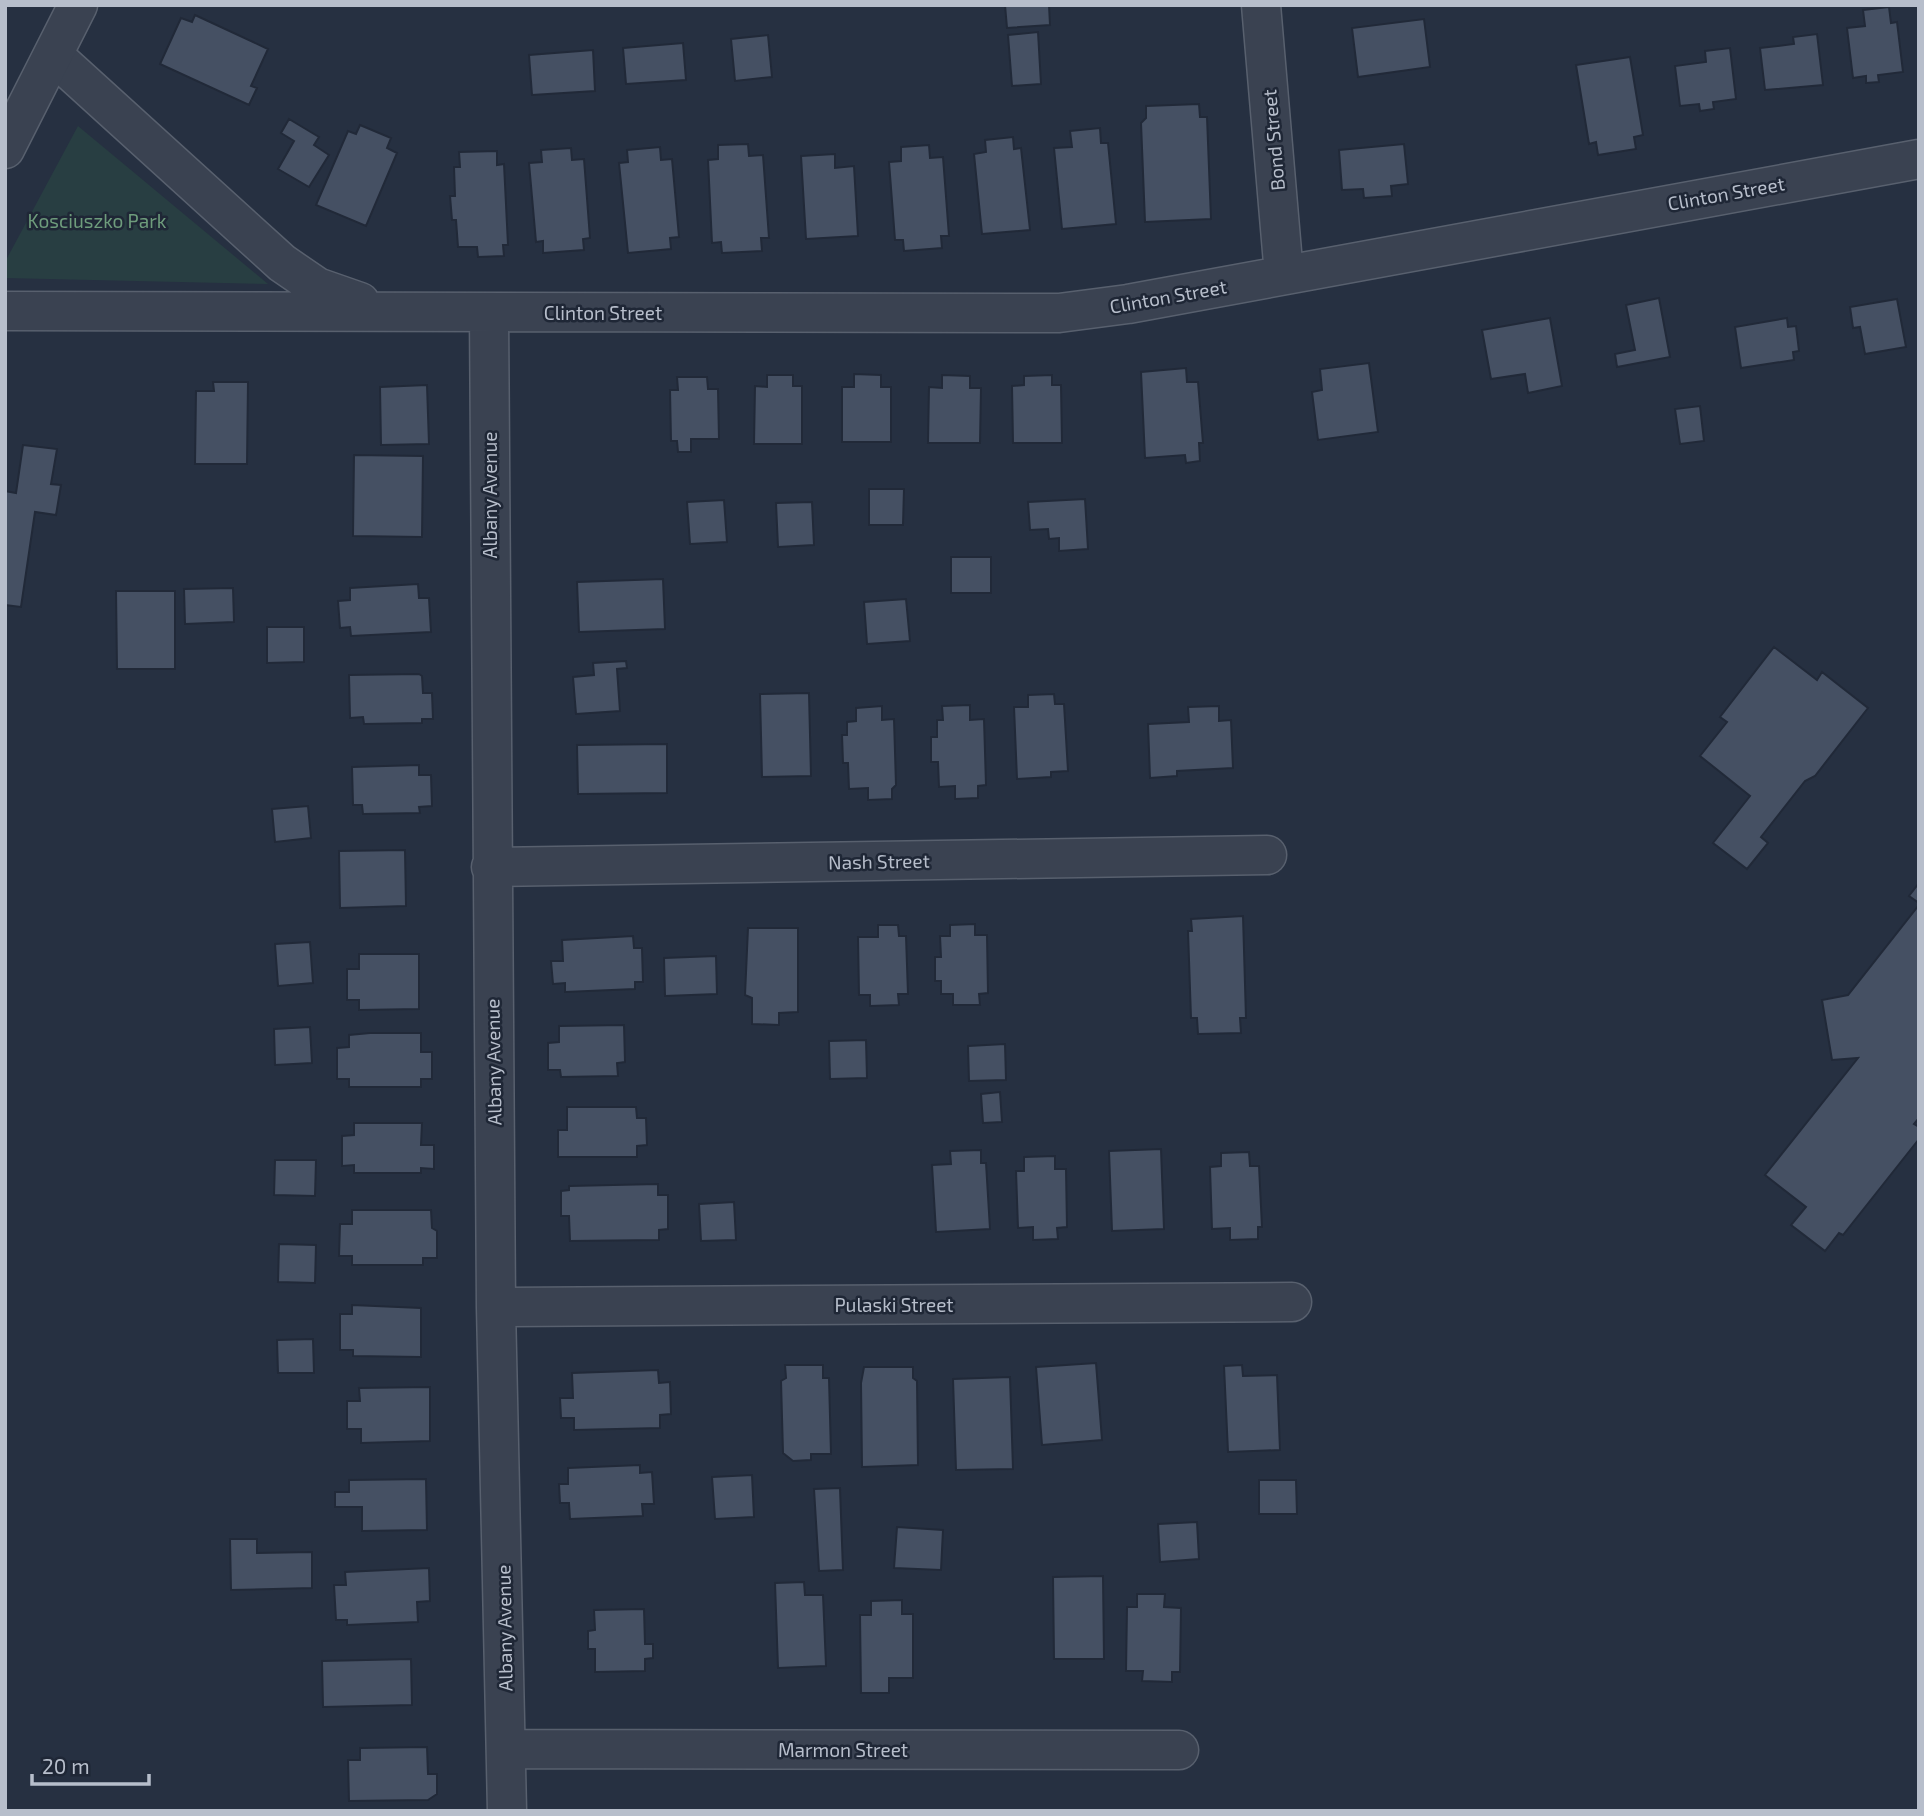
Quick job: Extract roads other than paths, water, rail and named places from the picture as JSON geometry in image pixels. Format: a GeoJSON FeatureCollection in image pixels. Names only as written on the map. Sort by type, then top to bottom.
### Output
{"type":"FeatureCollection","features":[{"type":"Feature","properties":{"kind":"street","name":"Bond Street"},"geometry":{"type":"LineString","coordinates":[[1261,5],[1284,275]]}},
{"type":"Feature","properties":{"kind":"street"},"geometry":{"type":"LineString","coordinates":[[5,149],[76,6]]}},
{"type":"Feature","properties":{"kind":"street","name":"Clinton Street"},"geometry":{"type":"LineString","coordinates":[[54,55],[295,274],[338,296],[407,312]]}},
{"type":"Feature","properties":{"kind":"street","name":"Clinton Street"},"geometry":{"type":"LineString","coordinates":[[5,311],[1059,313],[1128,304],[1919,159]]}},
{"type":"Feature","properties":{"kind":"street","name":"Albany Avenue"},"geometry":{"type":"LineString","coordinates":[[489,312],[496,1307],[507,1811]]}},
{"type":"Feature","properties":{"kind":"street","name":"Nash Street"},"geometry":{"type":"LineString","coordinates":[[491,867],[1267,855]]}},
{"type":"Feature","properties":{"kind":"street","name":"Pulaski Street"},"geometry":{"type":"LineString","coordinates":[[496,1307],[1292,1302]]}},
{"type":"Feature","properties":{"kind":"street","name":"Marmon Street"},"geometry":{"type":"LineString","coordinates":[[507,1749],[1179,1749]]}},
{"type":"Feature","properties":{"kind":"park label","name":"Kosciuszko Park"},"geometry":{"type":"Point","coordinates":[97,220]}}]}
